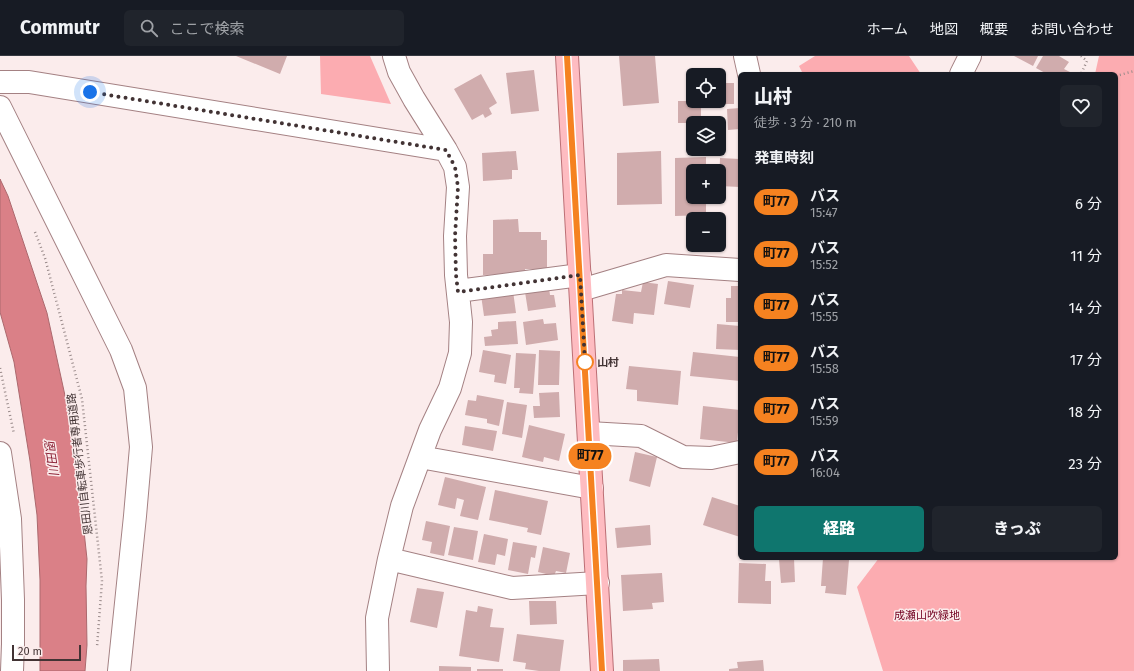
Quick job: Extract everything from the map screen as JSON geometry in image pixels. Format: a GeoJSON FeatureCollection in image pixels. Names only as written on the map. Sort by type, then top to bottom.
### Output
{"type":"FeatureCollection","features":[{"type":"Feature","properties":{"kind":"main road"},"geometry":{"type":"LineString","coordinates":[[567,56],[602,671]]}},
{"type":"Feature","properties":{"kind":"street"},"geometry":{"type":"LineString","coordinates":[[378,671],[377,618],[389,559],[402,506],[430,430],[450,388],[460,353],[461,322],[456,275],[455,236],[458,187],[455,167],[414,99],[400,72],[394,56]]}},
{"type":"Feature","properties":{"kind":"street"},"geometry":{"type":"LineString","coordinates":[[745,56],[749,72]]}},
{"type":"Feature","properties":{"kind":"street"},"geometry":{"type":"LineString","coordinates":[[962,72],[970,56]]}},
{"type":"Feature","properties":{"kind":"street"},"geometry":{"type":"LineString","coordinates":[[0,82],[29,82],[446,150]]}},
{"type":"Feature","properties":{"kind":"street"},"geometry":{"type":"LineString","coordinates":[[0,107],[121,350],[135,388],[141,447],[119,671]]}},
{"type":"Feature","properties":{"kind":"street"},"geometry":{"type":"LineString","coordinates":[[458,292],[580,282],[666,265],[738,270]]}},
{"type":"Feature","properties":{"kind":"street"},"geometry":{"type":"LineString","coordinates":[[589,433],[641,436],[683,457],[711,458],[738,452]]}},
{"type":"Feature","properties":{"kind":"street"},"geometry":{"type":"LineString","coordinates":[[0,453],[10,519],[13,644],[8,666]]}},
{"type":"Feature","properties":{"kind":"street"},"geometry":{"type":"LineString","coordinates":[[420,457],[592,488]]}},
{"type":"Feature","properties":{"kind":"street"},"geometry":{"type":"LineString","coordinates":[[389,559],[512,588],[598,583]]}},
{"type":"Feature","properties":{"kind":"path"},"geometry":{"type":"LineString","coordinates":[[1081,56],[1087,62],[1082,72]]}},
{"type":"Feature","properties":{"kind":"path"},"geometry":{"type":"LineString","coordinates":[[1118,75],[1134,71]]}},
{"type":"Feature","properties":{"kind":"path","name":"恩田川自転車歩行者専用道路"},"geometry":{"type":"LineString","coordinates":[[33,228],[45,258],[82,399],[102,581],[96,648]]}},
{"type":"Feature","properties":{"kind":"green space"},"geometry":{"type":"Polygon","coordinates":[[[320,56],[370,56],[391,104],[321,94],[320,56]]]}},
{"type":"Feature","properties":{"kind":"green space"},"geometry":{"type":"Polygon","coordinates":[[[815,56],[909,56],[920,72],[802,72],[799,66],[815,56]]]}},
{"type":"Feature","properties":{"kind":"green space","name":"成瀬山吹緑地"},"geometry":{"type":"Polygon","coordinates":[[[1099,56],[1134,56],[1134,671],[883,671],[857,587],[877,560],[1118,560],[1118,72],[1095,72],[1099,56]]]}},
{"type":"Feature","properties":{"kind":"water","name":"恩田川"},"geometry":{"type":"Polygon","coordinates":[[[0,179],[8,196],[47,313],[69,414],[76,457],[87,559],[87,645],[85,671],[40,671],[40,580],[37,515],[14,362],[0,312],[0,179]]]}},
{"type":"Feature","properties":{"kind":"building"},"geometry":{"type":"Polygon","coordinates":[[[236,56],[287,56],[280,74],[236,56]]]}},
{"type":"Feature","properties":{"kind":"building"},"geometry":{"type":"Polygon","coordinates":[[[619,56],[655,56],[659,103],[623,106],[619,56]]]}},
{"type":"Feature","properties":{"kind":"building"},"geometry":{"type":"Polygon","coordinates":[[[1014,56],[1038,56],[1033,66],[1014,56]]]}},
{"type":"Feature","properties":{"kind":"building"},"geometry":{"type":"Polygon","coordinates":[[[1043,56],[1059,56],[1069,62],[1064,69],[1070,72],[1043,72],[1036,68],[1043,56]]]}},
{"type":"Feature","properties":{"kind":"building"},"geometry":{"type":"Polygon","coordinates":[[[534,70],[539,111],[511,114],[506,73],[534,70]]]}},
{"type":"Feature","properties":{"kind":"building"},"geometry":{"type":"Polygon","coordinates":[[[481,74],[497,103],[489,108],[492,114],[485,118],[483,114],[472,120],[454,89],[481,74]]]}},
{"type":"Feature","properties":{"kind":"building"},"geometry":{"type":"Polygon","coordinates":[[[726,83],[734,83],[734,104],[726,104],[726,83]]]}},
{"type":"Feature","properties":{"kind":"building"},"geometry":{"type":"Polygon","coordinates":[[[678,101],[686,101],[686,108],[701,108],[701,116],[686,116],[686,123],[678,123],[678,101]]]}},
{"type":"Feature","properties":{"kind":"building"},"geometry":{"type":"Polygon","coordinates":[[[738,108],[738,129],[728,130],[727,109],[738,108]]]}},
{"type":"Feature","properties":{"kind":"building"},"geometry":{"type":"Polygon","coordinates":[[[516,151],[518,170],[512,170],[512,179],[483,181],[482,153],[516,151]]]}},
{"type":"Feature","properties":{"kind":"building"},"geometry":{"type":"Polygon","coordinates":[[[661,151],[662,204],[617,205],[617,153],[661,151]]]}},
{"type":"Feature","properties":{"kind":"building"},"geometry":{"type":"Polygon","coordinates":[[[706,157],[706,164],[686,164],[686,204],[706,204],[706,212],[686,212],[686,216],[675,216],[675,158],[706,157]]]}},
{"type":"Feature","properties":{"kind":"building"},"geometry":{"type":"Polygon","coordinates":[[[720,158],[738,159],[738,187],[726,186],[726,164],[720,164],[720,158]]]}},
{"type":"Feature","properties":{"kind":"building"},"geometry":{"type":"Polygon","coordinates":[[[518,219],[519,232],[541,232],[541,240],[547,240],[547,269],[525,269],[525,274],[483,275],[483,254],[493,254],[493,220],[518,219]]]}},
{"type":"Feature","properties":{"kind":"building"},"geometry":{"type":"Polygon","coordinates":[[[668,281],[694,285],[690,308],[664,304],[668,281]]]}},
{"type":"Feature","properties":{"kind":"building"},"geometry":{"type":"Polygon","coordinates":[[[643,282],[658,284],[654,315],[634,313],[633,324],[612,321],[616,294],[622,294],[622,290],[641,292],[643,282]]]}},
{"type":"Feature","properties":{"kind":"building"},"geometry":{"type":"Polygon","coordinates":[[[731,286],[738,286],[738,322],[726,322],[726,298],[731,298],[731,286]]]}},
{"type":"Feature","properties":{"kind":"building"},"geometry":{"type":"Polygon","coordinates":[[[549,288],[550,295],[554,295],[556,307],[528,311],[525,292],[549,288]]]}},
{"type":"Feature","properties":{"kind":"building"},"geometry":{"type":"Polygon","coordinates":[[[513,291],[516,313],[484,316],[481,295],[513,291]]]}},
{"type":"Feature","properties":{"kind":"building"},"geometry":{"type":"Polygon","coordinates":[[[543,319],[544,324],[556,323],[558,340],[526,345],[523,322],[543,319]]]}},
{"type":"Feature","properties":{"kind":"building"},"geometry":{"type":"Polygon","coordinates":[[[516,321],[518,344],[485,346],[484,337],[492,336],[491,330],[498,329],[498,322],[516,321]]]}},
{"type":"Feature","properties":{"kind":"building"},"geometry":{"type":"Polygon","coordinates":[[[717,324],[738,326],[738,350],[716,349],[717,324]]]}},
{"type":"Feature","properties":{"kind":"building"},"geometry":{"type":"Polygon","coordinates":[[[483,350],[511,355],[506,384],[494,382],[495,375],[479,372],[483,350]]]}},
{"type":"Feature","properties":{"kind":"building"},"geometry":{"type":"Polygon","coordinates":[[[539,350],[560,351],[559,385],[538,385],[539,350]]]}},
{"type":"Feature","properties":{"kind":"building"},"geometry":{"type":"Polygon","coordinates":[[[693,352],[738,357],[738,381],[690,376],[693,352]]]}},
{"type":"Feature","properties":{"kind":"building"},"geometry":{"type":"Polygon","coordinates":[[[516,353],[536,354],[533,394],[519,393],[520,388],[514,388],[516,353]]]}},
{"type":"Feature","properties":{"kind":"building"},"geometry":{"type":"Polygon","coordinates":[[[629,366],[681,371],[678,405],[637,401],[637,390],[626,389],[629,366]]]}},
{"type":"Feature","properties":{"kind":"building"},"geometry":{"type":"Polygon","coordinates":[[[559,392],[560,417],[534,418],[533,406],[540,406],[539,393],[559,392]]]}},
{"type":"Feature","properties":{"kind":"building"},"geometry":{"type":"Polygon","coordinates":[[[477,395],[504,400],[499,426],[487,423],[487,419],[465,415],[468,400],[476,401],[477,395]]]}},
{"type":"Feature","properties":{"kind":"building"},"geometry":{"type":"Polygon","coordinates":[[[507,402],[527,405],[522,438],[502,434],[507,402]]]}},
{"type":"Feature","properties":{"kind":"building"},"geometry":{"type":"Polygon","coordinates":[[[703,406],[738,410],[737,443],[700,439],[703,406]]]}},
{"type":"Feature","properties":{"kind":"building"},"geometry":{"type":"Polygon","coordinates":[[[529,425],[565,434],[559,461],[544,457],[543,462],[522,457],[529,425]]]}},
{"type":"Feature","properties":{"kind":"building"},"geometry":{"type":"Polygon","coordinates":[[[465,426],[497,431],[493,451],[462,445],[465,426]]]}},
{"type":"Feature","properties":{"kind":"building"},"geometry":{"type":"Polygon","coordinates":[[[635,452],[657,457],[650,487],[629,481],[635,452]]]}},
{"type":"Feature","properties":{"kind":"building"},"geometry":{"type":"Polygon","coordinates":[[[445,477],[486,487],[478,520],[460,516],[464,500],[457,498],[455,509],[438,505],[445,477]]]}},
{"type":"Feature","properties":{"kind":"building"},"geometry":{"type":"Polygon","coordinates":[[[495,490],[548,501],[541,535],[527,532],[528,528],[489,520],[495,490]]]}},
{"type":"Feature","properties":{"kind":"building"},"geometry":{"type":"Polygon","coordinates":[[[712,497],[738,505],[738,536],[703,525],[712,497]]]}},
{"type":"Feature","properties":{"kind":"building"},"geometry":{"type":"Polygon","coordinates":[[[426,521],[450,526],[444,556],[430,553],[432,542],[422,540],[426,521]]]}},
{"type":"Feature","properties":{"kind":"building"},"geometry":{"type":"Polygon","coordinates":[[[650,525],[651,545],[617,548],[615,528],[650,525]]]}},
{"type":"Feature","properties":{"kind":"building"},"geometry":{"type":"Polygon","coordinates":[[[454,527],[478,531],[473,560],[448,555],[454,527]]]}},
{"type":"Feature","properties":{"kind":"building"},"geometry":{"type":"Polygon","coordinates":[[[484,534],[508,539],[505,556],[497,554],[495,565],[478,562],[484,534]]]}},
{"type":"Feature","properties":{"kind":"building"},"geometry":{"type":"Polygon","coordinates":[[[513,542],[537,546],[535,558],[531,557],[528,574],[508,570],[513,542]]]}},
{"type":"Feature","properties":{"kind":"building"},"geometry":{"type":"Polygon","coordinates":[[[543,547],[570,553],[566,573],[556,571],[554,576],[538,572],[543,547]]]}},
{"type":"Feature","properties":{"kind":"building"},"geometry":{"type":"Polygon","coordinates":[[[779,560],[794,560],[795,582],[781,583],[779,560]]]}},
{"type":"Feature","properties":{"kind":"building"},"geometry":{"type":"Polygon","coordinates":[[[823,560],[849,560],[846,595],[825,593],[826,586],[821,586],[823,560]]]}},
{"type":"Feature","properties":{"kind":"building"},"geometry":{"type":"Polygon","coordinates":[[[739,563],[766,564],[765,581],[771,581],[771,604],[738,603],[739,563]]]}},
{"type":"Feature","properties":{"kind":"building"},"geometry":{"type":"Polygon","coordinates":[[[662,573],[664,602],[652,603],[653,609],[623,611],[621,575],[662,573]]]}},
{"type":"Feature","properties":{"kind":"building"},"geometry":{"type":"Polygon","coordinates":[[[417,588],[444,592],[437,628],[410,622],[417,588]]]}},
{"type":"Feature","properties":{"kind":"building"},"geometry":{"type":"Polygon","coordinates":[[[529,601],[556,601],[557,624],[530,625],[529,601]]]}},
{"type":"Feature","properties":{"kind":"building"},"geometry":{"type":"Polygon","coordinates":[[[478,606],[493,609],[490,627],[504,628],[499,662],[459,656],[466,610],[477,612],[478,606]]]}},
{"type":"Feature","properties":{"kind":"building"},"geometry":{"type":"Polygon","coordinates":[[[517,634],[564,640],[560,671],[525,669],[526,663],[513,661],[517,634]]]}},
{"type":"Feature","properties":{"kind":"building"},"geometry":{"type":"Polygon","coordinates":[[[659,659],[660,671],[623,671],[623,660],[659,659]]]}},
{"type":"Feature","properties":{"kind":"building"},"geometry":{"type":"Polygon","coordinates":[[[763,660],[764,671],[729,671],[729,669],[738,668],[737,662],[763,660]]]}},
{"type":"Feature","properties":{"kind":"building"},"geometry":{"type":"Polygon","coordinates":[[[439,666],[471,667],[471,671],[439,671],[439,666]]]}},
{"type":"Feature","properties":{"kind":"building"},"geometry":{"type":"Polygon","coordinates":[[[477,669],[503,669],[503,671],[477,671],[477,669]]]}},
{"type":"Feature","properties":{"kind":"bus line","name":"町77"},"geometry":{"type":"LineString","coordinates":[[567,56],[602,671]]}},
{"type":"Feature","properties":{"kind":"place","name":"山村"},"geometry":{"type":"Point","coordinates":[585,362]}},
{"type":"Feature","properties":{"kind":"route"},"geometry":{"type":"LineString","coordinates":[[90,92],[446,150],[455,167],[458,187],[455,236],[458,292],[580,275],[585,362]]}}]}
